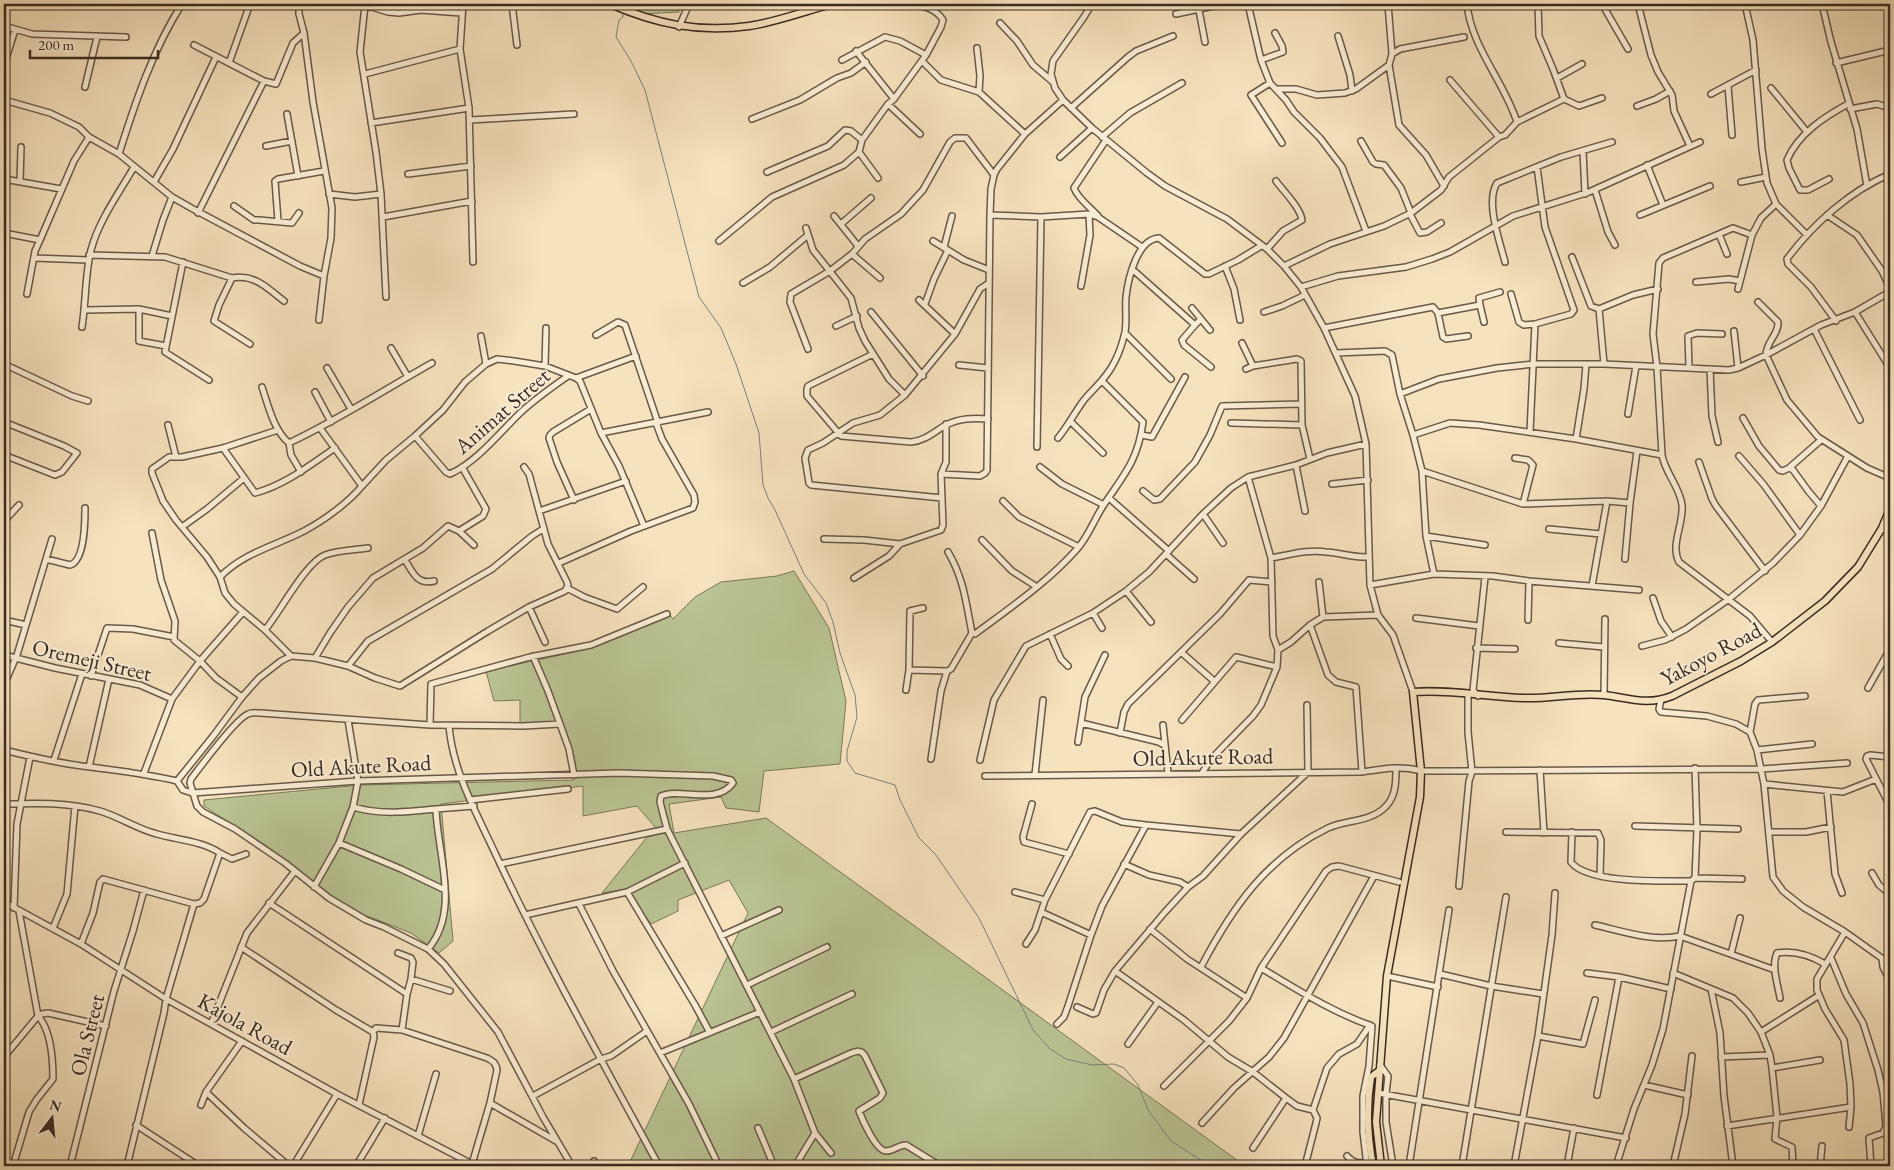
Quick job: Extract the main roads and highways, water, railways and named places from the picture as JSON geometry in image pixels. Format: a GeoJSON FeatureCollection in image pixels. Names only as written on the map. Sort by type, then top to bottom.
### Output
{"type":"FeatureCollection","features":[{"type":"Feature","properties":{"kind":"main road"},"geometry":{"type":"LineString","coordinates":[[612,4],[632,13],[679,27],[725,28],[751,25],[832,4]]}},
{"type":"Feature","properties":{"kind":"main road","name":"Yakoyo Road"},"geometry":{"type":"LineString","coordinates":[[1380,1068],[1387,976],[1420,797],[1419,734],[1413,692],[1437,691],[1478,696],[1525,698],[1604,695],[1645,702],[1662,700],[1684,691],[1741,661],[1772,642],[1812,612],[1811,610],[1825,601],[1843,585],[1858,567],[1882,528],[1890,509]]}},
{"type":"Feature","properties":{"kind":"main road"},"geometry":{"type":"LineString","coordinates":[[1380,1068],[1376,1122],[1381,1166]]}},
{"type":"Feature","properties":{"kind":"main road"},"geometry":{"type":"LineString","coordinates":[[1373,1166],[1368,1138],[1367,1103],[1370,1076],[1380,1068]]}},
{"type":"Feature","properties":{"kind":"waterway"},"geometry":{"type":"LineString","coordinates":[[623,12],[623,17],[619,20],[616,37],[631,61],[645,90],[699,297],[721,328],[736,364],[759,433],[763,485],[804,574],[826,603],[833,622],[840,653],[855,695],[857,717],[847,751],[847,761],[855,773],[895,785],[900,800],[919,838],[936,855],[979,918],[1033,1030],[1050,1049],[1066,1059],[1092,1065],[1114,1064],[1124,1068],[1138,1085],[1148,1110],[1171,1141],[1210,1166]]}}]}
